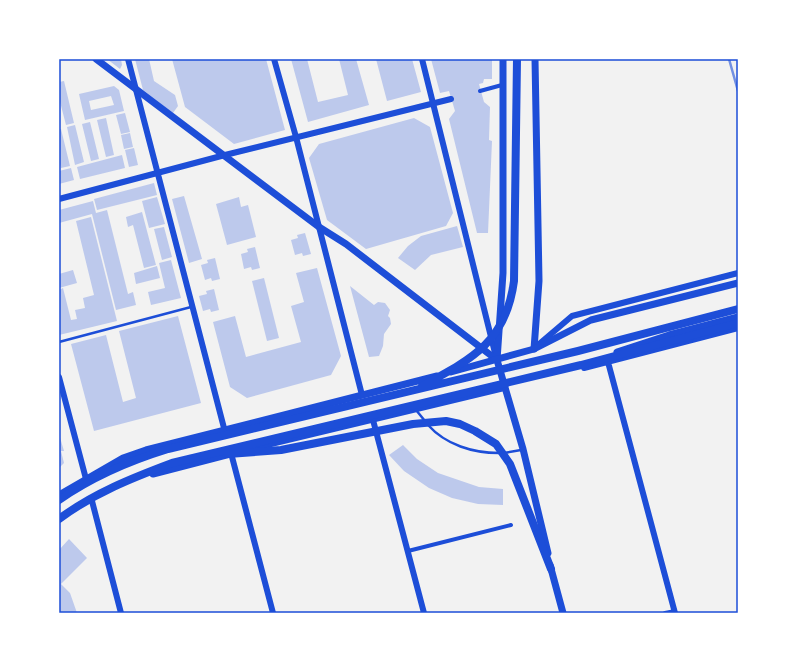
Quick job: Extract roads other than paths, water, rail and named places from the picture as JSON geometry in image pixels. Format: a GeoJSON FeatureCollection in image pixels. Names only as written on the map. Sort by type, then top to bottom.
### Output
{"type":"FeatureCollection","features":[{"type":"Feature","properties":{"kind":"highway"},"geometry":{"type":"LineString","coordinates":[[412,391],[463,364],[486,344],[503,321],[512,297],[514,280],[517,59]]}},
{"type":"Feature","properties":{"kind":"highway"},"geometry":{"type":"LineString","coordinates":[[59,500],[97,477],[162,451],[578,351],[738,308]]}},
{"type":"Feature","properties":{"kind":"highway"},"geometry":{"type":"LineString","coordinates":[[59,519],[72,509],[131,478],[172,463],[581,365],[738,323]]}},
{"type":"Feature","properties":{"kind":"highway"},"geometry":{"type":"LineString","coordinates":[[205,455],[281,450],[413,424],[446,421],[460,424],[476,430],[496,444],[510,464],[519,482],[530,519],[551,569]]}},
{"type":"Feature","properties":{"kind":"main road"},"geometry":{"type":"LineString","coordinates":[[96,59],[319,227],[346,244],[497,360]]}},
{"type":"Feature","properties":{"kind":"main road"},"geometry":{"type":"LineString","coordinates":[[503,59],[503,273],[497,360],[523,449],[551,569],[563,613]]}},
{"type":"Feature","properties":{"kind":"main road"},"geometry":{"type":"LineString","coordinates":[[534,349],[539,281],[535,59]]}},
{"type":"Feature","properties":{"kind":"main road"},"geometry":{"type":"LineString","coordinates":[[59,495],[86,478],[123,458],[146,450],[224,428],[362,395],[497,360],[534,349],[591,320],[738,282]]}},
{"type":"Feature","properties":{"kind":"main road"},"geometry":{"type":"LineString","coordinates":[[59,522],[92,501],[149,475],[231,453],[505,387],[669,335],[738,317]]}},
{"type":"Feature","properties":{"kind":"street"},"geometry":{"type":"LineString","coordinates":[[128,59],[191,307],[224,428]]}},
{"type":"Feature","properties":{"kind":"street"},"geometry":{"type":"LineString","coordinates":[[274,59],[296,137],[362,395]]}},
{"type":"Feature","properties":{"kind":"street"},"geometry":{"type":"LineString","coordinates":[[422,59],[497,360]]}},
{"type":"Feature","properties":{"kind":"street"},"geometry":{"type":"LineString","coordinates":[[480,91],[502,86]]}},
{"type":"Feature","properties":{"kind":"street"},"geometry":{"type":"LineString","coordinates":[[59,199],[224,155],[451,99]]}},
{"type":"Feature","properties":{"kind":"street"},"geometry":{"type":"LineString","coordinates":[[534,349],[572,316],[738,273]]}},
{"type":"Feature","properties":{"kind":"street"},"geometry":{"type":"LineString","coordinates":[[505,387],[738,328]]}},
{"type":"Feature","properties":{"kind":"street"},"geometry":{"type":"LineString","coordinates":[[608,362],[675,612],[665,613]]}},
{"type":"Feature","properties":{"kind":"street"},"geometry":{"type":"LineString","coordinates":[[59,377],[86,478]]}},
{"type":"Feature","properties":{"kind":"street"},"geometry":{"type":"LineString","coordinates":[[373,420],[424,613]]}},
{"type":"Feature","properties":{"kind":"street"},"geometry":{"type":"LineString","coordinates":[[231,453],[273,613]]}},
{"type":"Feature","properties":{"kind":"street"},"geometry":{"type":"LineString","coordinates":[[92,501],[121,613]]}},
{"type":"Feature","properties":{"kind":"street"},"geometry":{"type":"LineString","coordinates":[[408,551],[510,525]]}},
{"type":"Feature","properties":{"kind":"lane"},"geometry":{"type":"LineString","coordinates":[[59,342],[191,307]]}},
{"type":"Feature","properties":{"kind":"lane"},"geometry":{"type":"LineString","coordinates":[[415,409],[434,432],[451,443],[468,449],[493,453],[523,449]]}},
{"type":"Feature","properties":{"kind":"railway"},"geometry":{"type":"LineString","coordinates":[[729,59],[738,91]]}}]}
